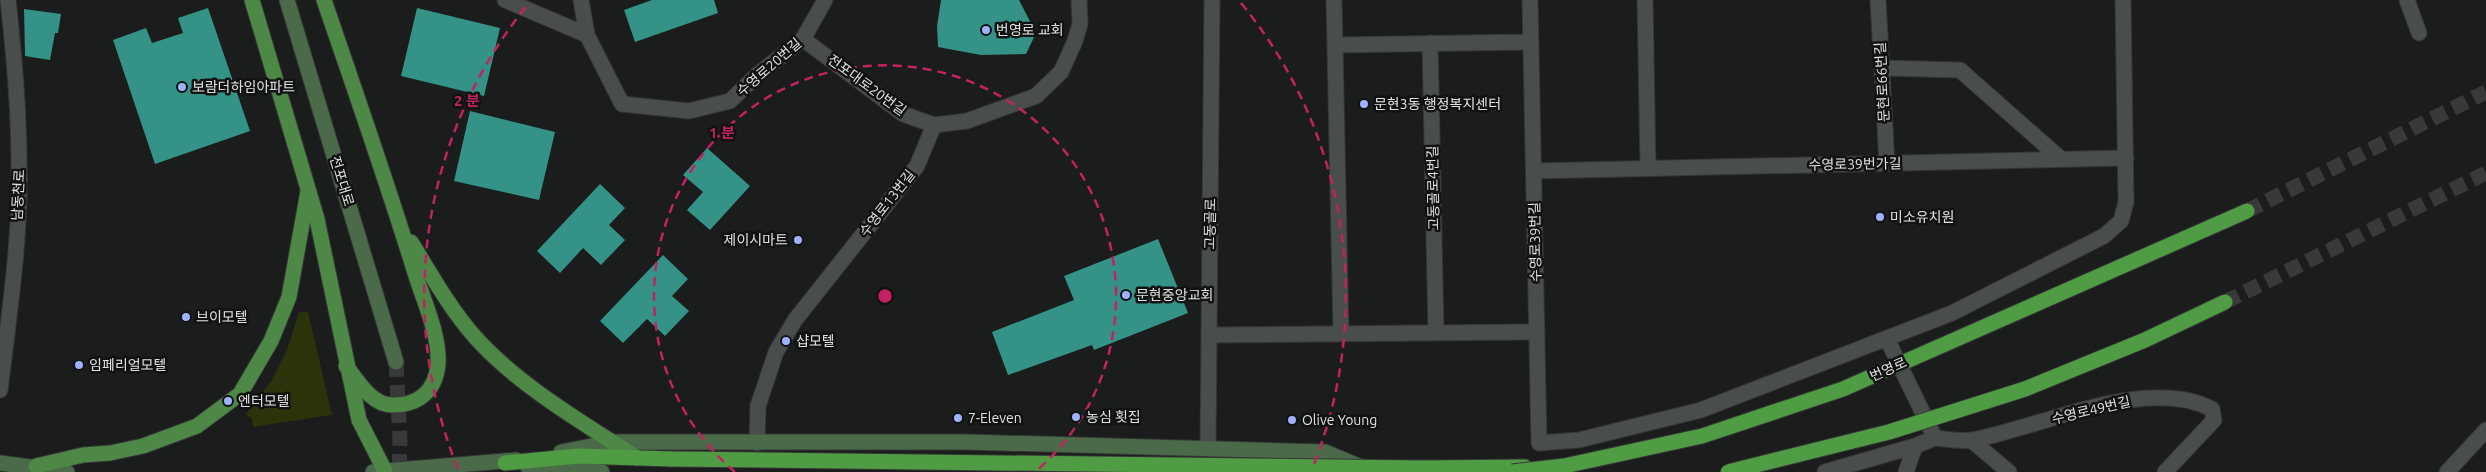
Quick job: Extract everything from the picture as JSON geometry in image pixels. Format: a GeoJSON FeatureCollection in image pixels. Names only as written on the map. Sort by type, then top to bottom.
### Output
{"type":"FeatureCollection","features":[{"type":"Feature","properties":{"kind":"highway","name":"번영로"},"geometry":{"type":"LineString","coordinates":[[1512,472],[1564,466],[1702,436],[1842,389],[2247,211]]}},
{"type":"Feature","properties":{"kind":"highway"},"geometry":{"type":"LineString","coordinates":[[1728,472],[1889,432],[2026,389],[2145,340],[2225,302]]}},
{"type":"Feature","properties":{"kind":"highway"},"geometry":{"type":"LineString","coordinates":[[505,463],[578,456],[672,459],[1422,468],[1564,466]]}},
{"type":"Feature","properties":{"kind":"main road"},"geometry":{"type":"LineString","coordinates":[[252,0],[317,219],[346,366],[359,420],[381,472],[505,463],[612,442],[689,441],[757,443],[966,442],[1325,452],[1372,472]]}},
{"type":"Feature","properties":{"kind":"main road","name":"전포대로"},"geometry":{"type":"LineString","coordinates":[[287,0],[396,362]]}},
{"type":"Feature","properties":{"kind":"main road"},"geometry":{"type":"LineString","coordinates":[[324,0],[400,224],[436,342],[438,365],[434,384],[421,400],[402,405],[386,405],[366,392],[346,366]]}},
{"type":"Feature","properties":{"kind":"main road"},"geometry":{"type":"LineString","coordinates":[[36,466],[83,455],[110,453],[142,446],[197,426],[240,394],[271,341],[289,296],[308,187]]}},
{"type":"Feature","properties":{"kind":"main road"},"geometry":{"type":"LineString","coordinates":[[400,224],[447,300],[476,338],[534,391],[637,458]]}},
{"type":"Feature","properties":{"kind":"main road"},"geometry":{"type":"LineString","coordinates":[[0,463],[36,466],[67,472]]}},
{"type":"Feature","properties":{"kind":"main road"},"geometry":{"type":"LineString","coordinates":[[505,463],[602,472]]}},
{"type":"Feature","properties":{"kind":"street","name":"남동천로"},"geometry":{"type":"LineString","coordinates":[[0,390],[13,286],[20,164],[14,49],[8,0]]}},
{"type":"Feature","properties":{"kind":"street"},"geometry":{"type":"LineString","coordinates":[[505,0],[587,35]]}},
{"type":"Feature","properties":{"kind":"street"},"geometry":{"type":"LineString","coordinates":[[580,0],[587,35]]}},
{"type":"Feature","properties":{"kind":"street","name":"수영로20번길"},"geometry":{"type":"LineString","coordinates":[[587,35],[622,104],[689,111],[730,101],[757,75],[803,39],[824,0]]}},
{"type":"Feature","properties":{"kind":"street"},"geometry":{"type":"LineString","coordinates":[[934,125],[966,121],[1036,96],[1061,72],[1075,41],[1080,24],[1079,0]]}},
{"type":"Feature","properties":{"kind":"street","name":"고동골로"},"geometry":{"type":"LineString","coordinates":[[1208,448],[1212,0]]}},
{"type":"Feature","properties":{"kind":"street"},"geometry":{"type":"LineString","coordinates":[[1334,0],[1341,334]]}},
{"type":"Feature","properties":{"kind":"street","name":"수영로39번길"},"geometry":{"type":"LineString","coordinates":[[1530,0],[1539,443],[1579,440],[1701,410],[1887,339]]}},
{"type":"Feature","properties":{"kind":"street"},"geometry":{"type":"LineString","coordinates":[[1645,0],[1648,168]]}},
{"type":"Feature","properties":{"kind":"street","name":"문현로66번길"},"geometry":{"type":"LineString","coordinates":[[1878,0],[1887,163]]}},
{"type":"Feature","properties":{"kind":"street"},"geometry":{"type":"LineString","coordinates":[[1825,472],[1915,446],[1935,438],[1887,339],[1952,313],[2104,236],[2121,221],[2126,202],[2123,0]]}},
{"type":"Feature","properties":{"kind":"street"},"geometry":{"type":"LineString","coordinates":[[2407,0],[2419,33]]}},
{"type":"Feature","properties":{"kind":"street","name":"전포대로20번길"},"geometry":{"type":"LineString","coordinates":[[803,39],[903,114],[934,125]]}},
{"type":"Feature","properties":{"kind":"street"},"geometry":{"type":"LineString","coordinates":[[1336,45],[1531,42]]}},
{"type":"Feature","properties":{"kind":"street","name":"고동골로4번길"},"geometry":{"type":"LineString","coordinates":[[1430,43],[1436,333]]}},
{"type":"Feature","properties":{"kind":"street"},"geometry":{"type":"LineString","coordinates":[[1882,68],[1960,70],[2061,159]]}},
{"type":"Feature","properties":{"kind":"street","name":"수영로13번길"},"geometry":{"type":"LineString","coordinates":[[757,443],[758,406],[776,352],[795,320],[917,166],[934,125]]}},
{"type":"Feature","properties":{"kind":"street","name":"수영로39번가길"},"geometry":{"type":"LineString","coordinates":[[1534,171],[2126,158]]}},
{"type":"Feature","properties":{"kind":"street"},"geometry":{"type":"LineString","coordinates":[[1209,335],[1537,332]]}},
{"type":"Feature","properties":{"kind":"street","name":"수영로49번길"},"geometry":{"type":"LineString","coordinates":[[1935,438],[1971,440],[2121,401],[2161,398],[2199,402],[2212,410],[2214,420],[2165,472]]}},
{"type":"Feature","properties":{"kind":"street"},"geometry":{"type":"LineString","coordinates":[[2447,472],[2486,430]]}},
{"type":"Feature","properties":{"kind":"street"},"geometry":{"type":"LineString","coordinates":[[1971,440],[2009,472]]}},
{"type":"Feature","properties":{"kind":"street"},"geometry":{"type":"LineString","coordinates":[[1906,472],[1915,446]]}},
{"type":"Feature","properties":{"kind":"green space"},"geometry":{"type":"Polygon","coordinates":[[[299,312],[308,312],[332,415],[253,427],[252,419],[246,414],[272,380],[287,350],[299,312]]]}},
{"type":"Feature","properties":{"kind":"building"},"geometry":{"type":"Polygon","coordinates":[[[652,0],[714,0],[718,13],[635,42],[624,10],[652,0]]]}},
{"type":"Feature","properties":{"kind":"building","name":"번영로 교회"},"geometry":{"type":"Polygon","coordinates":[[[941,0],[1019,0],[1036,33],[1026,54],[981,55],[938,47],[937,26],[941,0]]]}},
{"type":"Feature","properties":{"kind":"building","name":"보람더하임아파트"},"geometry":{"type":"Polygon","coordinates":[[[208,8],[250,131],[155,164],[113,40],[146,28],[152,43],[183,33],[178,18],[208,8]]]}},
{"type":"Feature","properties":{"kind":"building"},"geometry":{"type":"Polygon","coordinates":[[[417,8],[500,28],[484,96],[401,76],[417,8]]]}},
{"type":"Feature","properties":{"kind":"building"},"geometry":{"type":"Polygon","coordinates":[[[24,9],[61,14],[58,33],[55,33],[50,60],[25,56],[24,9]]]}},
{"type":"Feature","properties":{"kind":"building"},"geometry":{"type":"Polygon","coordinates":[[[470,111],[555,132],[539,200],[454,181],[470,111]]]}},
{"type":"Feature","properties":{"kind":"building"},"geometry":{"type":"Polygon","coordinates":[[[707,148],[750,186],[710,230],[687,210],[703,192],[683,175],[707,148]]]}},
{"type":"Feature","properties":{"kind":"building"},"geometry":{"type":"Polygon","coordinates":[[[600,184],[625,208],[609,225],[625,240],[601,265],[583,248],[560,273],[537,251],[600,184]]]}},
{"type":"Feature","properties":{"kind":"building","name":"문현중앙교회"},"geometry":{"type":"Polygon","coordinates":[[[1158,239],[1188,313],[1094,350],[1092,345],[1008,375],[992,332],[1074,300],[1064,276],[1158,239]]]}},
{"type":"Feature","properties":{"kind":"building"},"geometry":{"type":"Polygon","coordinates":[[[663,255],[688,279],[672,296],[689,311],[665,336],[647,319],[623,343],[600,321],[663,255]]]}},
{"type":"Feature","properties":{"kind":"tunnel"},"geometry":{"type":"LineString","coordinates":[[2247,211],[2486,92]]}},
{"type":"Feature","properties":{"kind":"tunnel"},"geometry":{"type":"LineString","coordinates":[[2225,302],[2486,173]]}},
{"type":"Feature","properties":{"kind":"tunnel"},"geometry":{"type":"LineString","coordinates":[[396,362],[400,441],[399,472]]}},
{"type":"Feature","properties":{"kind":"place","name":"번영로 교회"},"geometry":{"type":"Point","coordinates":[986,30]}},
{"type":"Feature","properties":{"kind":"place","name":"보람더하임아파트"},"geometry":{"type":"Point","coordinates":[182,87]}},
{"type":"Feature","properties":{"kind":"place","name":"문현3동 행정복지센터"},"geometry":{"type":"Point","coordinates":[1364,104]}},
{"type":"Feature","properties":{"kind":"place","name":"미소유치원"},"geometry":{"type":"Point","coordinates":[1880,217]}},
{"type":"Feature","properties":{"kind":"place","name":"제이시마트"},"geometry":{"type":"Point","coordinates":[798,240]}},
{"type":"Feature","properties":{"kind":"place","name":"문현중앙교회"},"geometry":{"type":"Point","coordinates":[1126,295]}},
{"type":"Feature","properties":{"kind":"place","name":"브이모텔"},"geometry":{"type":"Point","coordinates":[186,317]}},
{"type":"Feature","properties":{"kind":"place","name":"샵모텔"},"geometry":{"type":"Point","coordinates":[786,341]}},
{"type":"Feature","properties":{"kind":"place","name":"임페리얼모텔"},"geometry":{"type":"Point","coordinates":[79,365]}},
{"type":"Feature","properties":{"kind":"place","name":"엔터모텔"},"geometry":{"type":"Point","coordinates":[228,401]}},
{"type":"Feature","properties":{"kind":"place","name":"농심 횟집"},"geometry":{"type":"Point","coordinates":[1076,417]}},
{"type":"Feature","properties":{"kind":"place","name":"7-Eleven"},"geometry":{"type":"Point","coordinates":[958,418]}},
{"type":"Feature","properties":{"kind":"place","name":"Olive Young"},"geometry":{"type":"Point","coordinates":[1292,420]}}]}
